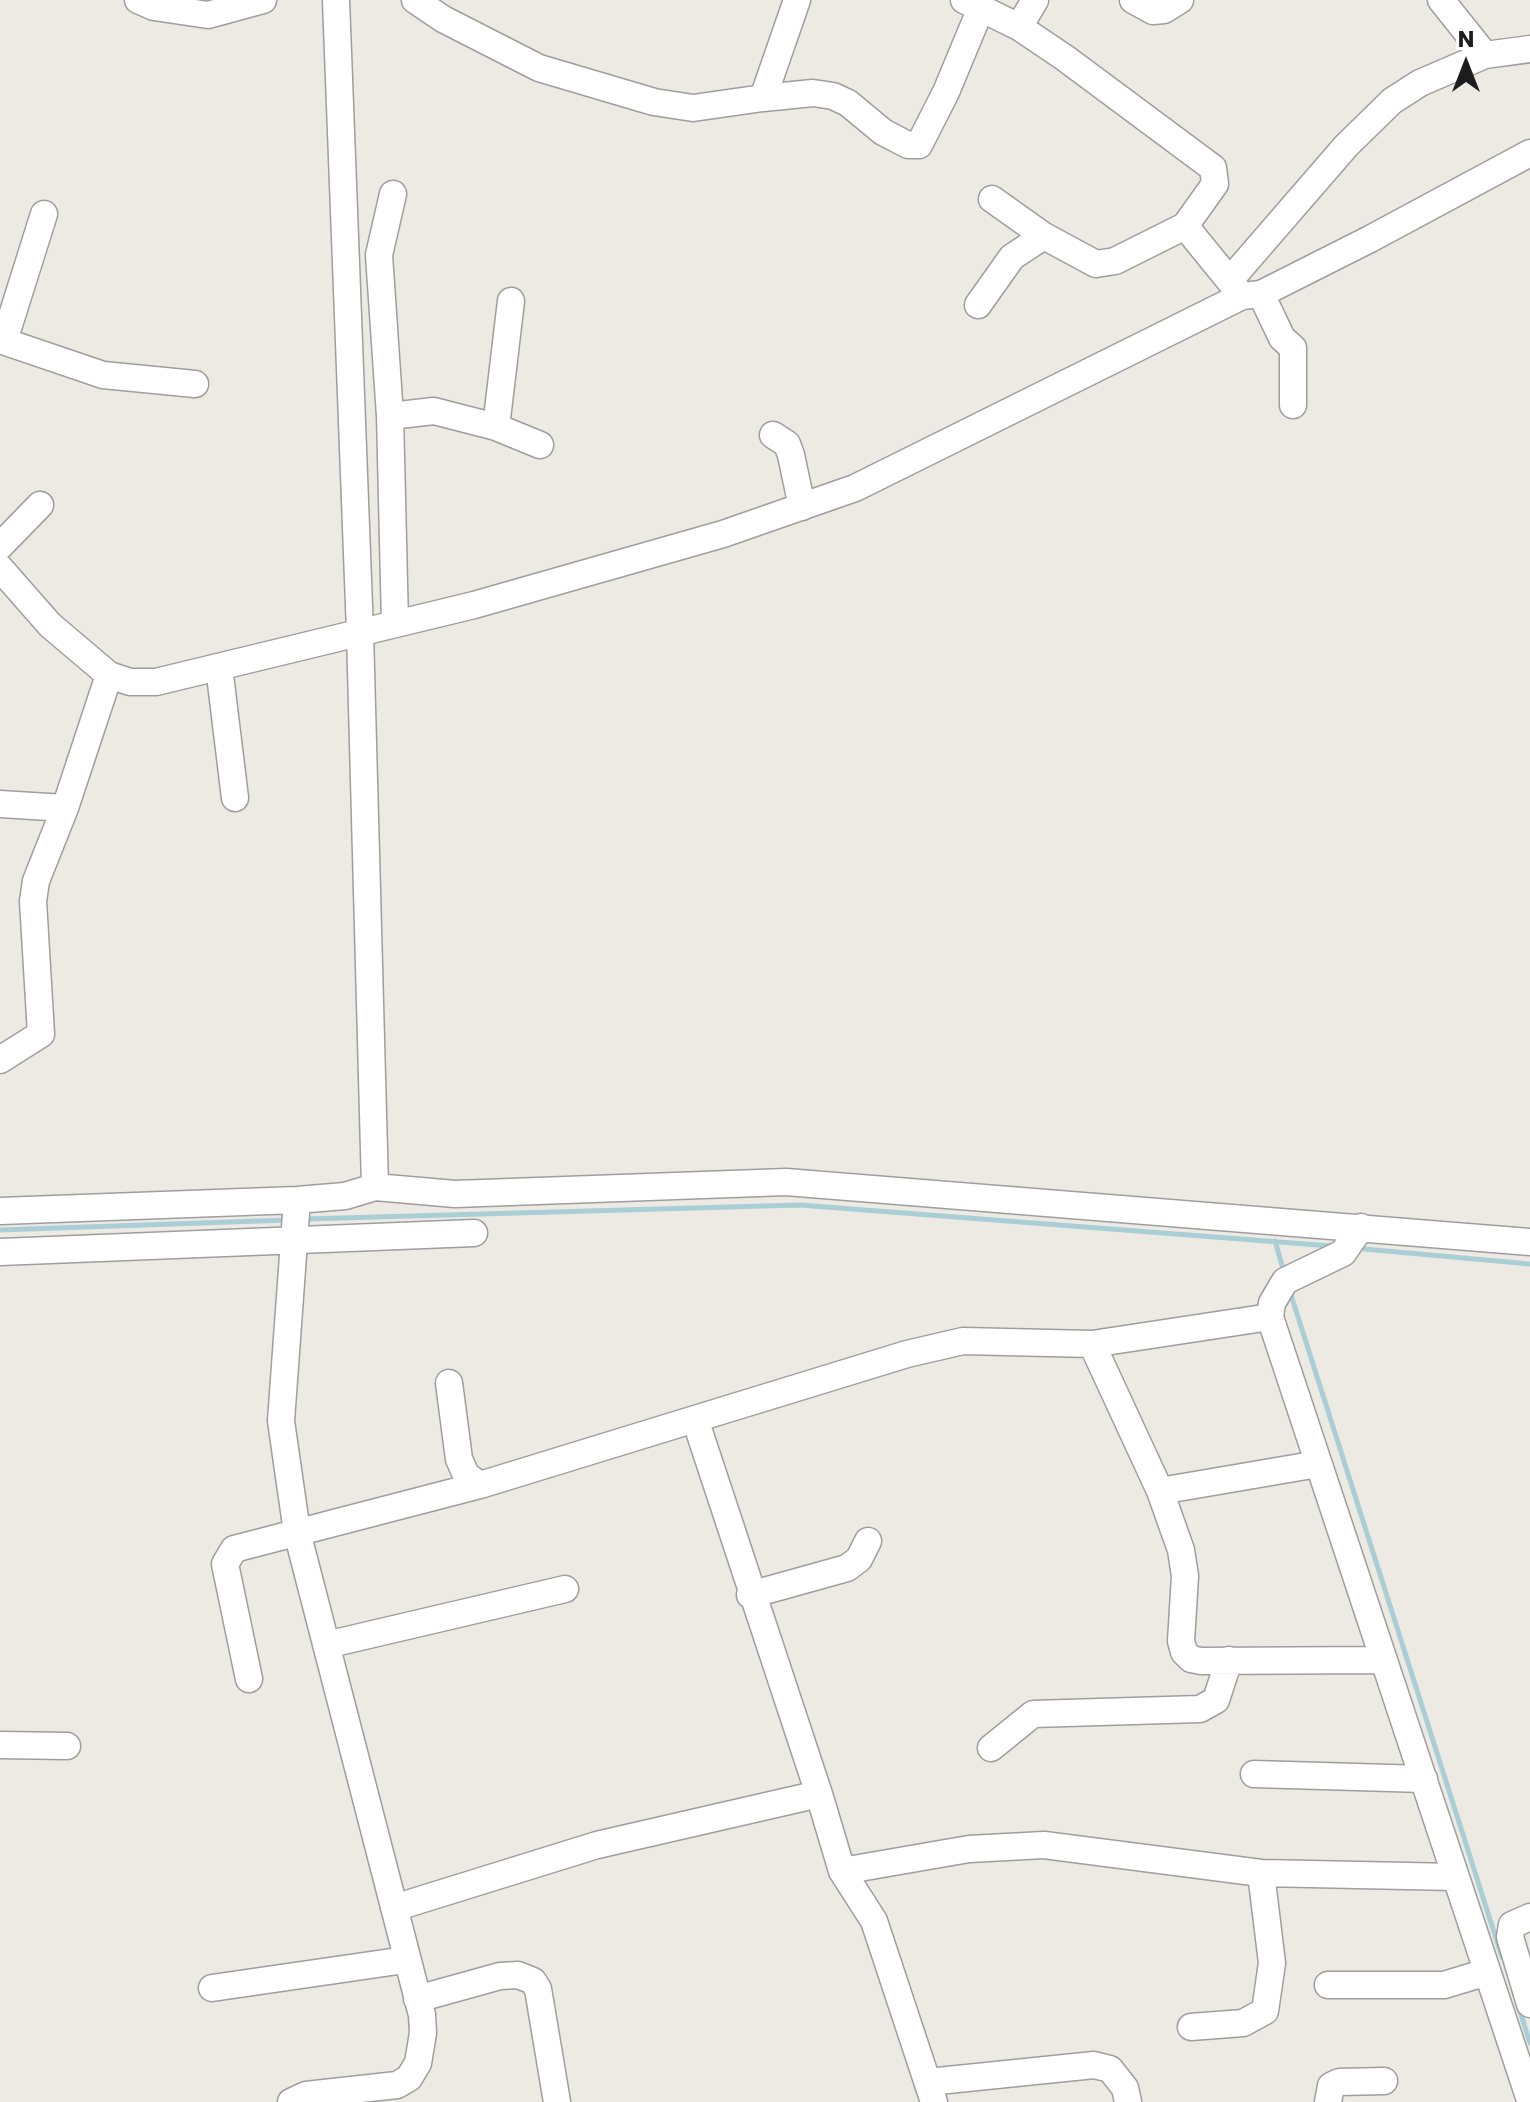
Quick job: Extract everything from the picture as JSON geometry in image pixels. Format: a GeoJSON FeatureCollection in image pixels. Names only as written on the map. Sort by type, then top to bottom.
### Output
{"type":"FeatureCollection","features":[{"type":"Feature","properties":{"kind":"street"},"geometry":{"type":"LineString","coordinates":[[138,0],[154,7],[208,15],[263,0]]}},
{"type":"Feature","properties":{"kind":"street"},"geometry":{"type":"LineString","coordinates":[[336,0],[378,628]]}},
{"type":"Feature","properties":{"kind":"street"},"geometry":{"type":"LineString","coordinates":[[415,0],[449,10],[539,68],[670,106],[693,108],[813,93],[833,96],[848,103],[883,132],[908,145],[919,145],[946,92],[972,4],[1019,27],[1213,168],[1215,184],[1185,226],[1105,264],[1083,260],[992,199]]}},
{"type":"Feature","properties":{"kind":"street"},"geometry":{"type":"LineString","coordinates":[[763,98],[797,0]]}},
{"type":"Feature","properties":{"kind":"street"},"geometry":{"type":"LineString","coordinates":[[1019,27],[1035,0]]}},
{"type":"Feature","properties":{"kind":"street"},"geometry":{"type":"LineString","coordinates":[[1133,0],[1153,11],[1164,10],[1180,0]]}},
{"type":"Feature","properties":{"kind":"street"},"geometry":{"type":"LineString","coordinates":[[1441,0],[1485,55]]}},
{"type":"Feature","properties":{"kind":"street"},"geometry":{"type":"LineString","coordinates":[[1244,290],[1346,146],[1392,101],[1420,83],[1485,55],[1530,49]]}},
{"type":"Feature","properties":{"kind":"street"},"geometry":{"type":"LineString","coordinates":[[0,568],[50,625],[109,675],[130,682],[156,682],[378,628],[723,534],[802,507],[908,464],[1244,290],[1530,153]]}},
{"type":"Feature","properties":{"kind":"street"},"geometry":{"type":"LineString","coordinates":[[375,1187],[378,628],[390,416],[379,255],[393,194]]}},
{"type":"Feature","properties":{"kind":"street"},"geometry":{"type":"LineString","coordinates":[[44,214],[2,340],[103,375],[195,384]]}},
{"type":"Feature","properties":{"kind":"street"},"geometry":{"type":"LineString","coordinates":[[1185,226],[1293,348],[1293,405]]}},
{"type":"Feature","properties":{"kind":"street"},"geometry":{"type":"LineString","coordinates":[[978,305],[1012,257],[1044,236]]}},
{"type":"Feature","properties":{"kind":"street"},"geometry":{"type":"LineString","coordinates":[[496,427],[511,301]]}},
{"type":"Feature","properties":{"kind":"street"},"geometry":{"type":"LineString","coordinates":[[390,416],[434,411],[496,427],[540,445]]}},
{"type":"Feature","properties":{"kind":"street"},"geometry":{"type":"LineString","coordinates":[[773,435],[787,444],[802,507]]}},
{"type":"Feature","properties":{"kind":"street"},"geometry":{"type":"LineString","coordinates":[[0,546],[40,505]]}},
{"type":"Feature","properties":{"kind":"street"},"geometry":{"type":"LineString","coordinates":[[219,667],[235,798]]}},
{"type":"Feature","properties":{"kind":"street"},"geometry":{"type":"LineString","coordinates":[[0,1060],[41,1034],[34,891],[109,675]]}},
{"type":"Feature","properties":{"kind":"street"},"geometry":{"type":"LineString","coordinates":[[0,804],[65,808]]}},
{"type":"Feature","properties":{"kind":"street"},"geometry":{"type":"LineString","coordinates":[[0,1211],[297,1200],[345,1196],[375,1187],[455,1194],[786,1182],[1530,1242]]}},
{"type":"Feature","properties":{"kind":"street"},"geometry":{"type":"LineString","coordinates":[[291,2102],[306,2095],[397,2085],[409,2078],[418,2063],[423,2033],[417,1999],[297,1532],[281,1421],[297,1200]]}},
{"type":"Feature","properties":{"kind":"street"},"geometry":{"type":"LineString","coordinates":[[1361,1227],[1343,1253],[1285,1281],[1272,1303],[1270,1317],[1530,2100]]}},
{"type":"Feature","properties":{"kind":"street"},"geometry":{"type":"LineString","coordinates":[[0,1252],[474,1233]]}},
{"type":"Feature","properties":{"kind":"street"},"geometry":{"type":"LineString","coordinates":[[249,1679],[227,1573],[227,1556],[234,1549],[480,1485],[907,1354],[963,1341],[1092,1344],[1270,1317]]}},
{"type":"Feature","properties":{"kind":"street"},"geometry":{"type":"LineString","coordinates":[[1092,1344],[1160,1491],[1183,1561],[1181,1641],[1184,1652],[1191,1659],[1382,1660]]}},
{"type":"Feature","properties":{"kind":"street"},"geometry":{"type":"LineString","coordinates":[[449,1383],[459,1459],[466,1475],[480,1485]]}},
{"type":"Feature","properties":{"kind":"street"},"geometry":{"type":"LineString","coordinates":[[695,1419],[842,1871],[874,1921],[931,2092],[1094,2065],[1110,2069],[1125,2088],[1128,2102]]}},
{"type":"Feature","properties":{"kind":"street"},"geometry":{"type":"LineString","coordinates":[[1160,1491],[1318,1464]]}},
{"type":"Feature","properties":{"kind":"street"},"geometry":{"type":"LineString","coordinates":[[750,1595],[847,1568],[859,1559],[868,1541]]}},
{"type":"Feature","properties":{"kind":"street"},"geometry":{"type":"LineString","coordinates":[[326,1645],[565,1589]]}},
{"type":"Feature","properties":{"kind":"street"},"geometry":{"type":"LineString","coordinates":[[991,1748],[1033,1714],[1123,1713],[1210,1706],[1216,1700],[1229,1660]]}},
{"type":"Feature","properties":{"kind":"street"},"geometry":{"type":"LineString","coordinates":[[0,1745],[67,1746]]}},
{"type":"Feature","properties":{"kind":"street"},"geometry":{"type":"LineString","coordinates":[[1254,1774],[1424,1779]]}},
{"type":"Feature","properties":{"kind":"street"},"geometry":{"type":"LineString","coordinates":[[394,1908],[597,1845],[819,1794]]}},
{"type":"Feature","properties":{"kind":"street"},"geometry":{"type":"LineString","coordinates":[[842,1871],[969,1849],[1044,1845],[1261,1873],[1455,1877]]}},
{"type":"Feature","properties":{"kind":"street"},"geometry":{"type":"LineString","coordinates":[[1191,2027],[1243,2023],[1265,2011],[1272,1963],[1261,1873]]}},
{"type":"Feature","properties":{"kind":"street"},"geometry":{"type":"LineString","coordinates":[[1530,1917],[1512,1925],[1510,1937],[1530,2004]]}},
{"type":"Feature","properties":{"kind":"street"},"geometry":{"type":"LineString","coordinates":[[212,1988],[405,1960]]}},
{"type":"Feature","properties":{"kind":"street"},"geometry":{"type":"LineString","coordinates":[[1328,1985],[1444,1985],[1487,1972]]}},
{"type":"Feature","properties":{"kind":"street"},"geometry":{"type":"LineString","coordinates":[[417,1999],[500,1976],[526,1976],[533,1981],[543,2017],[557,2102]]}},
{"type":"Feature","properties":{"kind":"street"},"geometry":{"type":"LineString","coordinates":[[1328,2102],[1331,2086],[1339,2082],[1384,2081]]}},
{"type":"Feature","properties":{"kind":"waterway"},"geometry":{"type":"LineString","coordinates":[[305,1219],[800,1205],[1331,1246]]}},
{"type":"Feature","properties":{"kind":"waterway"},"geometry":{"type":"LineString","coordinates":[[0,1230],[287,1220]]}},
{"type":"Feature","properties":{"kind":"waterway"},"geometry":{"type":"LineString","coordinates":[[1275,1241],[1282,1265]]}},
{"type":"Feature","properties":{"kind":"waterway"},"geometry":{"type":"LineString","coordinates":[[1364,1249],[1530,1264]]}},
{"type":"Feature","properties":{"kind":"waterway"},"geometry":{"type":"LineString","coordinates":[[1291,1295],[1502,1957]]}},
{"type":"Feature","properties":{"kind":"waterway"},"geometry":{"type":"LineString","coordinates":[[1519,2008],[1530,2043]]}}]}
